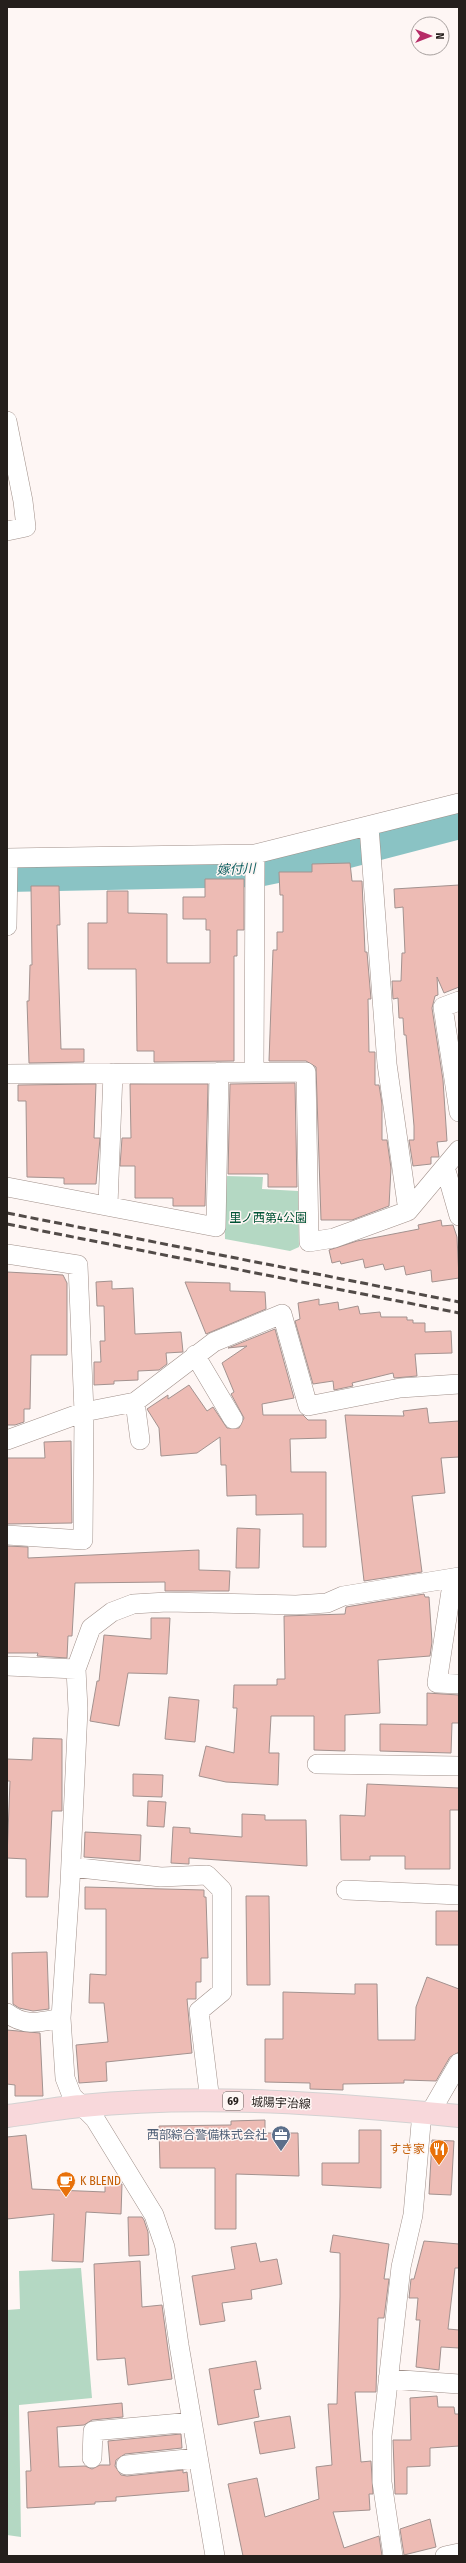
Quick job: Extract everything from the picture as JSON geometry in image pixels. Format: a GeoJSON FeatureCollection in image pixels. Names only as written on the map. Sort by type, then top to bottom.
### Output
{"type":"FeatureCollection","features":[{"type":"Feature","properties":{"kind":"main road","name":"城陽宇治線"},"geometry":{"type":"LineString","coordinates":[[7,2116],[82,2106],[210,2100],[308,2103],[459,2116]]}},
{"type":"Feature","properties":{"kind":"street"},"geometry":{"type":"LineString","coordinates":[[7,421],[23,501],[26,527],[7,531]]}},
{"type":"Feature","properties":{"kind":"street"},"geometry":{"type":"LineString","coordinates":[[7,926],[7,858],[255,854],[369,827],[459,803]]}},
{"type":"Feature","properties":{"kind":"street"},"geometry":{"type":"LineString","coordinates":[[369,827],[387,1064],[408,1211]]}},
{"type":"Feature","properties":{"kind":"street"},"geometry":{"type":"LineString","coordinates":[[254,1072],[255,854]]}},
{"type":"Feature","properties":{"kind":"street"},"geometry":{"type":"LineString","coordinates":[[459,1001],[443,1007],[459,1112]]}},
{"type":"Feature","properties":{"kind":"street"},"geometry":{"type":"LineString","coordinates":[[7,1187],[108,1205],[216,1228],[219,1072]]}},
{"type":"Feature","properties":{"kind":"street"},"geometry":{"type":"LineString","coordinates":[[7,1074],[306,1072],[308,1242],[334,1238],[408,1211],[459,1150]]}},
{"type":"Feature","properties":{"kind":"street"},"geometry":{"type":"LineString","coordinates":[[108,1205],[113,1073]]}},
{"type":"Feature","properties":{"kind":"street"},"geometry":{"type":"LineString","coordinates":[[445,1167],[459,1216]]}},
{"type":"Feature","properties":{"kind":"street"},"geometry":{"type":"LineString","coordinates":[[7,1254],[78,1265],[84,1412],[83,1540],[7,1535]]}},
{"type":"Feature","properties":{"kind":"street"},"geometry":{"type":"LineString","coordinates":[[7,1440],[84,1412],[135,1402],[214,1342],[282,1314],[308,1406],[400,1388],[459,1384]]}},
{"type":"Feature","properties":{"kind":"street"},"geometry":{"type":"LineString","coordinates":[[195,1355],[233,1419]]}},
{"type":"Feature","properties":{"kind":"street"},"geometry":{"type":"LineString","coordinates":[[135,1402],[140,1440]]}},
{"type":"Feature","properties":{"kind":"street"},"geometry":{"type":"LineString","coordinates":[[215,2556],[192,2422],[165,2247],[154,2215],[95,2118],[72,2096],[65,2078],[61,2018],[71,1867],[78,1710],[76,1669],[91,1628],[112,1612],[133,1604],[167,1602],[296,1605],[327,1603],[343,1596],[456,1577],[437,1683],[459,1684]]}},
{"type":"Feature","properties":{"kind":"street"},"geometry":{"type":"LineString","coordinates":[[7,1666],[76,1669]]}},
{"type":"Feature","properties":{"kind":"street"},"geometry":{"type":"LineString","coordinates":[[317,1764],[459,1766]]}},
{"type":"Feature","properties":{"kind":"street"},"geometry":{"type":"LineString","coordinates":[[71,1867],[161,1876],[207,1875],[222,1890],[222,1992],[199,2011],[210,2100]]}},
{"type":"Feature","properties":{"kind":"street"},"geometry":{"type":"LineString","coordinates":[[346,1890],[459,1895]]}},
{"type":"Feature","properties":{"kind":"street"},"geometry":{"type":"LineString","coordinates":[[7,2013],[18,2021],[39,2022],[61,2018]]}},
{"type":"Feature","properties":{"kind":"street"},"geometry":{"type":"LineString","coordinates":[[393,2556],[382,2482],[382,2436],[401,2267],[412,2215],[426,2113],[459,2063]]}},
{"type":"Feature","properties":{"kind":"street"},"geometry":{"type":"LineString","coordinates":[[388,2379],[459,2384]]}},
{"type":"Feature","properties":{"kind":"street"},"geometry":{"type":"LineString","coordinates":[[92,2458],[93,2431],[192,2422]]}},
{"type":"Feature","properties":{"kind":"street"},"geometry":{"type":"LineString","coordinates":[[126,2465],[198,2458]]}},
{"type":"Feature","properties":{"kind":"street"},"geometry":{"type":"LineString","coordinates":[[445,2556],[459,2553]]}},
{"type":"Feature","properties":{"kind":"green space","name":"里ノ西第4公園"},"geometry":{"type":"Polygon","coordinates":[[[224,1176],[263,1177],[262,1189],[298,1191],[299,1247],[290,1251],[225,1239],[224,1176]]]}},
{"type":"Feature","properties":{"kind":"green space"},"geometry":{"type":"Polygon","coordinates":[[[81,2268],[92,2398],[19,2405],[21,2537],[7,2535],[7,2310],[20,2309],[19,2271],[81,2268]]]}},
{"type":"Feature","properties":{"kind":"building"},"geometry":{"type":"Polygon","coordinates":[[[350,863],[352,881],[362,881],[365,952],[367,952],[371,999],[368,999],[369,1052],[375,1052],[375,1085],[379,1085],[382,1104],[382,1140],[387,1140],[391,1168],[389,1206],[352,1220],[321,1220],[316,1067],[306,1061],[269,1061],[273,950],[277,950],[277,932],[283,932],[283,895],[280,895],[279,872],[312,872],[312,864],[350,863]]]}},
{"type":"Feature","properties":{"kind":"building"},"geometry":{"type":"Polygon","coordinates":[[[205,879],[244,879],[244,930],[237,930],[237,956],[234,956],[234,1061],[154,1062],[154,1051],[137,1051],[136,969],[88,969],[88,923],[107,923],[107,891],[128,891],[128,913],[167,914],[167,963],[210,963],[210,930],[206,930],[206,919],[183,919],[183,897],[205,897],[205,879]]]}},
{"type":"Feature","properties":{"kind":"building"},"geometry":{"type":"Polygon","coordinates":[[[459,885],[459,987],[444,993],[437,977],[438,995],[435,996],[432,1008],[443,1080],[447,1141],[437,1142],[439,1157],[431,1157],[431,1164],[413,1166],[409,1140],[414,1140],[414,1126],[406,1035],[404,1035],[403,1018],[399,1018],[398,998],[393,999],[392,981],[401,981],[402,953],[405,953],[403,907],[395,908],[394,889],[459,885]]]}},
{"type":"Feature","properties":{"kind":"building"},"geometry":{"type":"Polygon","coordinates":[[[31,886],[59,886],[60,925],[57,925],[61,1049],[84,1049],[84,1062],[29,1063],[27,1001],[29,1001],[30,965],[32,965],[31,886]]]}},
{"type":"Feature","properties":{"kind":"building"},"geometry":{"type":"Polygon","coordinates":[[[295,1083],[297,1187],[268,1187],[268,1174],[228,1174],[230,1084],[295,1083]]]}},
{"type":"Feature","properties":{"kind":"building"},"geometry":{"type":"Polygon","coordinates":[[[96,1084],[94,1138],[100,1138],[96,1184],[64,1184],[64,1178],[27,1177],[26,1101],[18,1101],[18,1085],[96,1084]]]}},
{"type":"Feature","properties":{"kind":"building"},"geometry":{"type":"Polygon","coordinates":[[[130,1084],[208,1084],[205,1206],[173,1206],[173,1198],[135,1198],[135,1166],[120,1166],[122,1138],[131,1138],[130,1084]]]}},
{"type":"Feature","properties":{"kind":"building"},"geometry":{"type":"Polygon","coordinates":[[[441,1220],[442,1226],[453,1225],[457,1237],[459,1278],[432,1282],[431,1270],[406,1275],[404,1266],[385,1270],[383,1264],[365,1268],[363,1259],[341,1264],[340,1261],[332,1263],[329,1250],[357,1241],[419,1229],[418,1225],[441,1220]]]}},
{"type":"Feature","properties":{"kind":"building"},"geometry":{"type":"Polygon","coordinates":[[[7,1272],[63,1275],[67,1283],[67,1355],[31,1355],[30,1409],[24,1409],[24,1422],[15,1425],[7,1425],[7,1272]]]}},
{"type":"Feature","properties":{"kind":"building"},"geometry":{"type":"Polygon","coordinates":[[[112,1281],[112,1289],[133,1288],[135,1334],[181,1332],[183,1352],[166,1353],[167,1364],[159,1370],[138,1371],[138,1380],[114,1381],[114,1384],[94,1385],[94,1362],[101,1362],[100,1341],[105,1341],[104,1306],[97,1306],[96,1282],[112,1281]]]}},
{"type":"Feature","properties":{"kind":"building"},"geometry":{"type":"Polygon","coordinates":[[[185,1282],[230,1283],[230,1291],[265,1292],[266,1309],[206,1334],[185,1282]]]}},
{"type":"Feature","properties":{"kind":"building"},"geometry":{"type":"Polygon","coordinates":[[[319,1299],[319,1305],[338,1302],[339,1310],[358,1306],[360,1314],[380,1312],[381,1317],[407,1317],[407,1320],[413,1320],[413,1323],[425,1323],[425,1332],[451,1331],[452,1353],[415,1354],[417,1376],[394,1378],[393,1373],[352,1383],[353,1386],[334,1390],[333,1381],[313,1384],[295,1321],[300,1319],[298,1303],[319,1299]]]}},
{"type":"Feature","properties":{"kind":"building"},"geometry":{"type":"Polygon","coordinates":[[[275,1329],[294,1398],[262,1404],[263,1415],[303,1415],[308,1420],[326,1420],[326,1438],[290,1439],[291,1472],[326,1472],[326,1547],[303,1547],[303,1514],[256,1515],[256,1495],[227,1496],[226,1465],[221,1465],[220,1437],[197,1453],[161,1456],[159,1428],[147,1409],[168,1395],[168,1399],[189,1385],[207,1411],[213,1407],[227,1428],[239,1428],[244,1418],[231,1394],[234,1392],[222,1363],[247,1346],[228,1348],[275,1329]]]}},
{"type":"Feature","properties":{"kind":"building"},"geometry":{"type":"Polygon","coordinates":[[[427,1408],[429,1423],[459,1421],[459,1457],[441,1458],[445,1493],[412,1496],[422,1572],[364,1581],[345,1415],[404,1416],[403,1411],[427,1408]]]}},
{"type":"Feature","properties":{"kind":"building"},"geometry":{"type":"Polygon","coordinates":[[[71,1441],[72,1523],[7,1524],[7,1458],[45,1458],[44,1442],[71,1441]]]}},
{"type":"Feature","properties":{"kind":"building"},"geometry":{"type":"Polygon","coordinates":[[[237,1528],[260,1529],[259,1568],[236,1568],[237,1528]]]}},
{"type":"Feature","properties":{"kind":"building"},"geometry":{"type":"Polygon","coordinates":[[[7,1546],[28,1547],[28,1558],[199,1550],[199,1570],[230,1571],[229,1591],[165,1591],[165,1582],[75,1583],[72,1636],[68,1636],[67,1658],[37,1656],[38,1653],[7,1653],[7,1546]]]}},
{"type":"Feature","properties":{"kind":"building"},"geometry":{"type":"Polygon","coordinates":[[[424,1594],[425,1597],[429,1597],[432,1642],[430,1656],[378,1660],[380,1713],[345,1715],[345,1751],[314,1750],[314,1716],[271,1716],[269,1753],[279,1753],[278,1785],[226,1782],[199,1776],[206,1746],[234,1753],[237,1708],[233,1708],[234,1685],[277,1685],[277,1679],[285,1679],[284,1616],[345,1614],[346,1607],[424,1594]]]}},
{"type":"Feature","properties":{"kind":"building"},"geometry":{"type":"Polygon","coordinates":[[[151,1618],[170,1618],[167,1674],[128,1673],[119,1726],[90,1721],[97,1681],[99,1681],[104,1635],[151,1639],[151,1618]]]}},
{"type":"Feature","properties":{"kind":"building"},"geometry":{"type":"Polygon","coordinates":[[[427,1693],[459,1695],[459,1723],[452,1723],[451,1753],[380,1751],[380,1724],[427,1725],[427,1693]]]}},
{"type":"Feature","properties":{"kind":"building"},"geometry":{"type":"Polygon","coordinates":[[[169,1697],[199,1700],[195,1742],[165,1739],[169,1697]]]}},
{"type":"Feature","properties":{"kind":"building"},"geometry":{"type":"Polygon","coordinates":[[[33,1738],[62,1739],[62,1811],[52,1811],[48,1897],[26,1897],[26,1859],[7,1858],[10,1781],[7,1781],[7,1759],[32,1760],[33,1738]]]}},
{"type":"Feature","properties":{"kind":"building"},"geometry":{"type":"Polygon","coordinates":[[[133,1774],[163,1775],[162,1797],[133,1796],[133,1774]]]}},
{"type":"Feature","properties":{"kind":"building"},"geometry":{"type":"Polygon","coordinates":[[[367,1784],[459,1788],[459,1810],[450,1810],[450,1869],[405,1869],[405,1856],[370,1856],[370,1860],[341,1860],[340,1815],[365,1816],[367,1784]]]}},
{"type":"Feature","properties":{"kind":"building"},"geometry":{"type":"Polygon","coordinates":[[[148,1801],[166,1802],[164,1827],[147,1826],[148,1801]]]}},
{"type":"Feature","properties":{"kind":"building"},"geometry":{"type":"Polygon","coordinates":[[[242,1814],[265,1815],[265,1820],[306,1820],[307,1866],[189,1858],[189,1864],[171,1863],[173,1827],[190,1828],[190,1833],[242,1837],[242,1814]]]}},
{"type":"Feature","properties":{"kind":"building"},"geometry":{"type":"Polygon","coordinates":[[[85,1832],[141,1835],[140,1861],[84,1857],[85,1832]]]}},
{"type":"Feature","properties":{"kind":"building"},"geometry":{"type":"Polygon","coordinates":[[[85,1887],[204,1890],[204,1897],[206,1897],[208,1958],[201,1958],[201,1982],[196,1982],[196,1999],[187,1999],[192,2053],[106,2062],[107,2081],[79,2083],[76,2045],[108,2042],[104,2003],[89,2003],[90,1974],[106,1975],[106,1909],[85,1909],[85,1887]]]}},
{"type":"Feature","properties":{"kind":"building"},"geometry":{"type":"Polygon","coordinates":[[[246,1896],[269,1896],[270,1985],[247,1985],[246,1896]]]}},
{"type":"Feature","properties":{"kind":"building"},"geometry":{"type":"Polygon","coordinates":[[[436,1911],[459,1911],[459,1945],[436,1945],[436,1911]]]}},
{"type":"Feature","properties":{"kind":"building"},"geometry":{"type":"Polygon","coordinates":[[[47,1952],[49,2009],[33,2011],[19,2008],[13,2004],[12,1953],[47,1952]]]}},
{"type":"Feature","properties":{"kind":"building"},"geometry":{"type":"Polygon","coordinates":[[[427,1977],[459,1989],[459,2052],[450,2057],[436,2081],[404,2080],[404,2083],[343,2084],[343,2090],[310,2089],[310,2083],[265,2082],[265,2039],[283,2039],[283,1992],[355,1994],[355,1984],[377,1984],[378,2040],[415,2040],[416,2007],[427,1977]]]}},
{"type":"Feature","properties":{"kind":"building"},"geometry":{"type":"Polygon","coordinates":[[[7,2030],[40,2033],[43,2096],[15,2096],[15,2085],[7,2084],[7,2030]]]}},
{"type":"Feature","properties":{"kind":"building"},"geometry":{"type":"Polygon","coordinates":[[[265,2120],[265,2133],[298,2133],[299,2176],[236,2174],[236,2229],[215,2229],[215,2168],[160,2168],[159,2126],[231,2125],[231,2121],[265,2120]]]}},
{"type":"Feature","properties":{"kind":"building"},"geometry":{"type":"Polygon","coordinates":[[[359,2130],[381,2130],[381,2188],[322,2185],[322,2163],[359,2163],[359,2130]]]}},
{"type":"Feature","properties":{"kind":"building"},"geometry":{"type":"Polygon","coordinates":[[[26,2135],[32,2189],[105,2192],[105,2182],[122,2184],[121,2214],[86,2212],[83,2262],[52,2261],[54,2214],[7,2219],[7,2137],[26,2135]]]}},
{"type":"Feature","properties":{"kind":"building"},"geometry":{"type":"Polygon","coordinates":[[[432,2140],[454,2141],[451,2195],[429,2194],[432,2140]]]}},
{"type":"Feature","properties":{"kind":"building"},"geometry":{"type":"Polygon","coordinates":[[[128,2217],[142,2217],[144,2220],[148,2232],[149,2255],[129,2256],[128,2217]]]}},
{"type":"Feature","properties":{"kind":"building"},"geometry":{"type":"Polygon","coordinates":[[[333,2235],[389,2244],[384,2279],[389,2279],[384,2318],[378,2318],[376,2392],[355,2392],[361,2462],[371,2461],[373,2494],[369,2494],[370,2510],[333,2512],[344,2548],[379,2536],[382,2556],[243,2556],[228,2484],[257,2478],[265,2517],[319,2499],[316,2467],[332,2465],[328,2404],[337,2404],[340,2297],[340,2253],[330,2252],[333,2235]]]}},
{"type":"Feature","properties":{"kind":"building"},"geometry":{"type":"Polygon","coordinates":[[[424,2241],[459,2244],[459,2268],[455,2268],[448,2329],[459,2330],[459,2348],[441,2347],[439,2370],[416,2367],[420,2320],[416,2320],[418,2298],[409,2298],[411,2279],[414,2279],[424,2241]]]}},
{"type":"Feature","properties":{"kind":"building"},"geometry":{"type":"Polygon","coordinates":[[[256,2243],[260,2262],[277,2259],[282,2284],[251,2290],[252,2299],[222,2303],[225,2321],[200,2325],[192,2276],[235,2269],[231,2247],[256,2243]]]}},
{"type":"Feature","properties":{"kind":"building"},"geometry":{"type":"Polygon","coordinates":[[[140,2261],[142,2307],[162,2305],[172,2379],[128,2385],[125,2358],[97,2360],[94,2264],[140,2261]]]}},
{"type":"Feature","properties":{"kind":"building"},"geometry":{"type":"Polygon","coordinates":[[[256,2361],[261,2389],[254,2390],[259,2417],[218,2425],[209,2369],[256,2361]]]}},
{"type":"Feature","properties":{"kind":"building"},"geometry":{"type":"Polygon","coordinates":[[[437,2396],[438,2407],[454,2407],[455,2414],[459,2414],[459,2446],[430,2448],[430,2466],[407,2467],[407,2494],[395,2494],[393,2440],[411,2440],[410,2398],[437,2396]]]}},
{"type":"Feature","properties":{"kind":"building"},"geometry":{"type":"Polygon","coordinates":[[[122,2403],[123,2417],[92,2420],[84,2425],[57,2427],[59,2467],[85,2466],[92,2469],[100,2465],[110,2465],[108,2441],[181,2434],[182,2448],[125,2454],[116,2460],[115,2466],[121,2475],[127,2476],[183,2470],[183,2473],[187,2472],[189,2491],[116,2497],[116,2501],[95,2502],[95,2504],[27,2508],[26,2471],[31,2471],[28,2412],[122,2403]]]}},
{"type":"Feature","properties":{"kind":"building"},"geometry":{"type":"Polygon","coordinates":[[[290,2416],[295,2448],[260,2454],[254,2422],[290,2416]]]}},
{"type":"Feature","properties":{"kind":"building"},"geometry":{"type":"Polygon","coordinates":[[[430,2519],[436,2547],[404,2555],[400,2529],[430,2519]]]}},
{"type":"Feature","properties":{"kind":"waterway","name":"嫁付川"},"geometry":{"type":"LineString","coordinates":[[7,874],[257,869],[340,852],[459,821]]}},
{"type":"Feature","properties":{"kind":"railway"},"geometry":{"type":"LineString","coordinates":[[7,1213],[459,1302]]}},
{"type":"Feature","properties":{"kind":"railway"},"geometry":{"type":"LineString","coordinates":[[7,1224],[459,1313]]}},
{"type":"Feature","properties":{"kind":"place","name":"西部綜合警備株式会社"},"geometry":{"type":"Point","coordinates":[281,2152]}},
{"type":"Feature","properties":{"kind":"place","name":"すき家"},"geometry":{"type":"Point","coordinates":[439,2166]}},
{"type":"Feature","properties":{"kind":"place","name":"K BLEND"},"geometry":{"type":"Point","coordinates":[66,2198]}}]}
